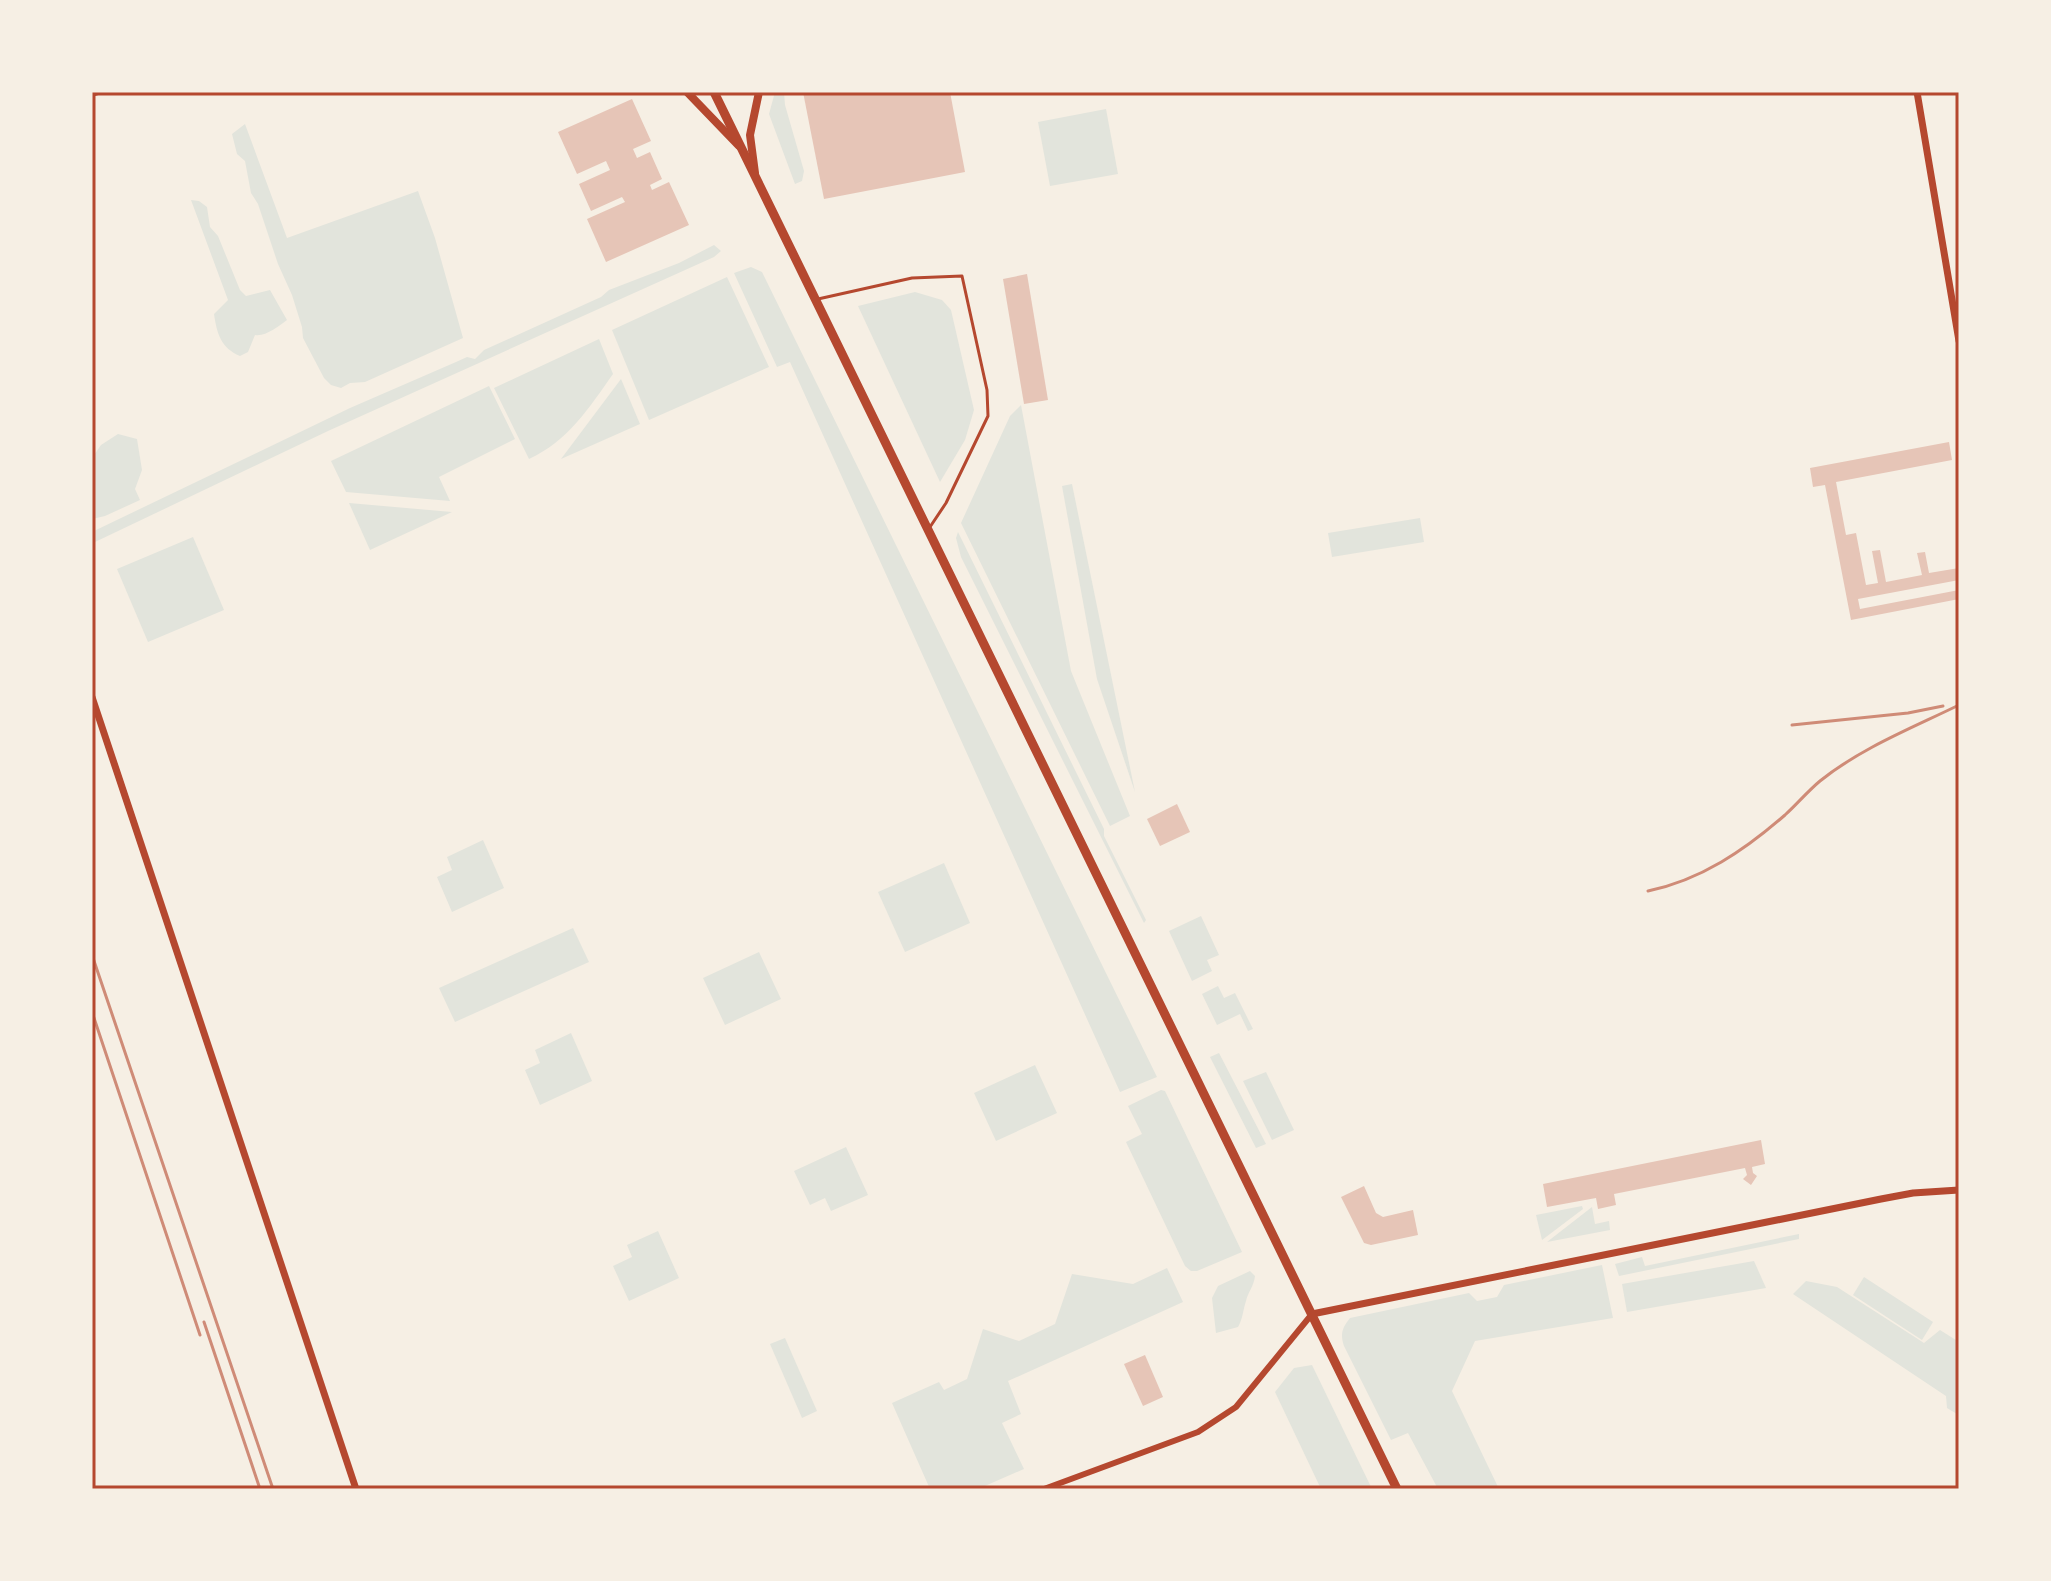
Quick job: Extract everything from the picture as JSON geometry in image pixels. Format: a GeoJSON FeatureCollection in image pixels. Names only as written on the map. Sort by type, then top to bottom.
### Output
{"type":"FeatureCollection","features":[{"type":"Feature","properties":{"kind":"main road"},"geometry":{"type":"LineString","coordinates":[[687,92],[740,147]]}},
{"type":"Feature","properties":{"kind":"main road"},"geometry":{"type":"LineString","coordinates":[[714,92],[1397,1489]]}},
{"type":"Feature","properties":{"kind":"main road"},"geometry":{"type":"LineString","coordinates":[[756,178],[750,135],[759,92]]}},
{"type":"Feature","properties":{"kind":"street"},"geometry":{"type":"LineString","coordinates":[[1917,92],[1959,341]]}},
{"type":"Feature","properties":{"kind":"street"},"geometry":{"type":"LineString","coordinates":[[92,697],[356,1489]]}},
{"type":"Feature","properties":{"kind":"street"},"geometry":{"type":"LineString","coordinates":[[1044,1489],[1198,1432],[1217,1421],[1236,1407],[1312,1314],[1881,1199],[1959,1190]]}},
{"type":"Feature","properties":{"kind":"lane"},"geometry":{"type":"LineString","coordinates":[[816,300],[912,278],[962,276],[987,390],[988,416],[948,499],[928,531]]}},
{"type":"Feature","properties":{"kind":"shaded area"},"geometry":{"type":"Polygon","coordinates":[[[775,92],[784,92],[804,171],[802,181],[795,184],[769,114],[775,92]]]}},
{"type":"Feature","properties":{"kind":"shaded area"},"geometry":{"type":"Polygon","coordinates":[[[1106,109],[1118,174],[1050,186],[1038,122],[1106,109]]]}},
{"type":"Feature","properties":{"kind":"shaded area"},"geometry":{"type":"Polygon","coordinates":[[[245,124],[287,238],[418,191],[435,238],[463,338],[365,382],[350,383],[341,388],[331,385],[324,378],[303,338],[292,295],[251,193],[245,161],[237,154],[232,134],[245,124]]]}},
{"type":"Feature","properties":{"kind":"shaded area"},"geometry":{"type":"Polygon","coordinates":[[[191,200],[207,207],[210,227],[218,236],[240,290],[246,296],[270,290],[287,320],[267,333],[255,335],[248,352],[240,356],[228,349],[219,334],[214,314],[228,300],[191,200]]]}},
{"type":"Feature","properties":{"kind":"shaded area"},"geometry":{"type":"Polygon","coordinates":[[[714,245],[721,251],[714,257],[328,431],[95,542],[94,531],[350,408],[467,357],[475,359],[484,350],[601,297],[609,290],[679,263],[714,245]]]}},
{"type":"Feature","properties":{"kind":"shaded area"},"geometry":{"type":"Polygon","coordinates":[[[751,267],[762,272],[1157,1077],[1120,1092],[790,362],[777,367],[734,273],[751,267]]]}},
{"type":"Feature","properties":{"kind":"shaded area"},"geometry":{"type":"Polygon","coordinates":[[[727,277],[769,367],[649,420],[612,330],[727,277]]]}},
{"type":"Feature","properties":{"kind":"shaded area"},"geometry":{"type":"Polygon","coordinates":[[[915,292],[942,300],[951,310],[974,410],[965,440],[940,482],[858,306],[915,292]]]}},
{"type":"Feature","properties":{"kind":"shaded area"},"geometry":{"type":"Polygon","coordinates":[[[599,339],[613,374],[566,433],[529,459],[494,388],[599,339]]]}},
{"type":"Feature","properties":{"kind":"shaded area"},"geometry":{"type":"Polygon","coordinates":[[[621,379],[640,424],[561,459],[621,379]]]}},
{"type":"Feature","properties":{"kind":"shaded area"},"geometry":{"type":"Polygon","coordinates":[[[489,386],[515,439],[439,477],[450,501],[346,492],[331,461],[489,386]]]}},
{"type":"Feature","properties":{"kind":"shaded area"},"geometry":{"type":"Polygon","coordinates":[[[1021,405],[1071,671],[1130,816],[1110,826],[961,523],[1010,416],[1021,405]]]}},
{"type":"Feature","properties":{"kind":"shaded area"},"geometry":{"type":"Polygon","coordinates":[[[118,434],[137,439],[142,470],[135,489],[140,500],[92,519],[92,458],[101,445],[118,434]]]}},
{"type":"Feature","properties":{"kind":"shaded area"},"geometry":{"type":"Polygon","coordinates":[[[1072,484],[1135,792],[1097,679],[1062,486],[1072,484]]]}},
{"type":"Feature","properties":{"kind":"shaded area"},"geometry":{"type":"Polygon","coordinates":[[[349,503],[452,512],[370,550],[349,503]]]}},
{"type":"Feature","properties":{"kind":"shaded area"},"geometry":{"type":"Polygon","coordinates":[[[1420,518],[1424,542],[1332,557],[1328,533],[1420,518]]]}},
{"type":"Feature","properties":{"kind":"shaded area"},"geometry":{"type":"Polygon","coordinates":[[[958,532],[1104,829],[1104,836],[1146,920],[1144,923],[961,557],[956,538],[958,532]]]}},
{"type":"Feature","properties":{"kind":"shaded area"},"geometry":{"type":"Polygon","coordinates":[[[193,537],[224,610],[148,642],[117,569],[193,537]]]}},
{"type":"Feature","properties":{"kind":"shaded area"},"geometry":{"type":"Polygon","coordinates":[[[483,840],[504,888],[452,912],[437,877],[452,870],[447,857],[483,840]]]}},
{"type":"Feature","properties":{"kind":"shaded area"},"geometry":{"type":"Polygon","coordinates":[[[944,863],[970,923],[905,952],[878,892],[944,863]]]}},
{"type":"Feature","properties":{"kind":"shaded area"},"geometry":{"type":"Polygon","coordinates":[[[1201,916],[1219,955],[1207,960],[1212,971],[1192,981],[1169,931],[1201,916]]]}},
{"type":"Feature","properties":{"kind":"shaded area"},"geometry":{"type":"Polygon","coordinates":[[[573,928],[589,962],[455,1022],[439,988],[573,928]]]}},
{"type":"Feature","properties":{"kind":"shaded area"},"geometry":{"type":"Polygon","coordinates":[[[759,952],[781,999],[725,1025],[703,978],[759,952]]]}},
{"type":"Feature","properties":{"kind":"shaded area"},"geometry":{"type":"Polygon","coordinates":[[[1218,986],[1224,998],[1235,993],[1253,1029],[1248,1031],[1240,1014],[1217,1025],[1202,994],[1218,986]]]}},
{"type":"Feature","properties":{"kind":"shaded area"},"geometry":{"type":"Polygon","coordinates":[[[571,1033],[592,1081],[540,1105],[525,1070],[540,1063],[535,1050],[571,1033]]]}},
{"type":"Feature","properties":{"kind":"shaded area"},"geometry":{"type":"Polygon","coordinates":[[[1219,1053],[1266,1144],[1256,1148],[1210,1057],[1219,1053]]]}},
{"type":"Feature","properties":{"kind":"shaded area"},"geometry":{"type":"Polygon","coordinates":[[[1035,1065],[1057,1113],[996,1141],[974,1093],[1035,1065]]]}},
{"type":"Feature","properties":{"kind":"shaded area"},"geometry":{"type":"Polygon","coordinates":[[[1266,1072],[1294,1130],[1272,1140],[1243,1081],[1266,1072]]]}},
{"type":"Feature","properties":{"kind":"shaded area"},"geometry":{"type":"Polygon","coordinates":[[[1161,1090],[1165,1091],[1242,1252],[1197,1271],[1185,1266],[1126,1142],[1142,1134],[1128,1106],[1161,1090]]]}},
{"type":"Feature","properties":{"kind":"shaded area"},"geometry":{"type":"Polygon","coordinates":[[[846,1147],[868,1195],[831,1211],[825,1198],[810,1205],[794,1171],[846,1147]]]}},
{"type":"Feature","properties":{"kind":"shaded area"},"geometry":{"type":"Polygon","coordinates":[[[1582,1206],[1583,1209],[1542,1240],[1536,1215],[1582,1206]]]}},
{"type":"Feature","properties":{"kind":"shaded area"},"geometry":{"type":"Polygon","coordinates":[[[1592,1207],[1595,1224],[1609,1221],[1610,1230],[1547,1242],[1592,1207]]]}},
{"type":"Feature","properties":{"kind":"shaded area"},"geometry":{"type":"Polygon","coordinates":[[[658,1231],[679,1278],[629,1301],[613,1266],[632,1257],[627,1245],[658,1231]]]}},
{"type":"Feature","properties":{"kind":"shaded area"},"geometry":{"type":"Polygon","coordinates":[[[1799,1234],[1799,1239],[1619,1276],[1615,1264],[1642,1257],[1645,1266],[1799,1234]]]}},
{"type":"Feature","properties":{"kind":"shaded area"},"geometry":{"type":"Polygon","coordinates":[[[1754,1261],[1766,1288],[1627,1312],[1622,1284],[1754,1261]]]}},
{"type":"Feature","properties":{"kind":"shaded area"},"geometry":{"type":"Polygon","coordinates":[[[1602,1265],[1613,1318],[1475,1341],[1452,1391],[1499,1489],[1438,1489],[1408,1433],[1391,1440],[1344,1346],[1342,1335],[1347,1322],[1350,1318],[1469,1293],[1477,1301],[1497,1297],[1504,1285],[1602,1265]]]}},
{"type":"Feature","properties":{"kind":"shaded area"},"geometry":{"type":"Polygon","coordinates":[[[1167,1268],[1183,1302],[1008,1381],[1021,1414],[1002,1423],[1024,1469],[978,1489],[930,1489],[892,1403],[939,1382],[944,1390],[967,1379],[983,1329],[1019,1341],[1055,1324],[1072,1274],[1133,1284],[1167,1268]]]}},
{"type":"Feature","properties":{"kind":"shaded area"},"geometry":{"type":"Polygon","coordinates":[[[1250,1271],[1255,1276],[1238,1327],[1216,1333],[1212,1298],[1218,1286],[1250,1271]]]}},
{"type":"Feature","properties":{"kind":"shaded area"},"geometry":{"type":"Polygon","coordinates":[[[1864,1277],[1933,1322],[1922,1340],[1853,1295],[1864,1277]]]}},
{"type":"Feature","properties":{"kind":"shaded area"},"geometry":{"type":"Polygon","coordinates":[[[1806,1281],[1837,1287],[1924,1343],[1940,1330],[1959,1342],[1957,1414],[1947,1408],[1946,1396],[1793,1294],[1806,1281]]]}},
{"type":"Feature","properties":{"kind":"shaded area"},"geometry":{"type":"Polygon","coordinates":[[[785,1338],[817,1411],[802,1418],[770,1344],[785,1338]]]}},
{"type":"Feature","properties":{"kind":"shaded area"},"geometry":{"type":"Polygon","coordinates":[[[1312,1365],[1372,1489],[1321,1489],[1275,1392],[1294,1368],[1312,1365]]]}},
{"type":"Feature","properties":{"kind":"building"},"geometry":{"type":"Polygon","coordinates":[[[803,92],[950,92],[965,172],[824,199],[803,92]]]}},
{"type":"Feature","properties":{"kind":"building"},"geometry":{"type":"Polygon","coordinates":[[[632,99],[651,141],[633,149],[637,158],[650,152],[662,179],[650,185],[652,190],[669,182],[689,225],[606,262],[587,219],[625,202],[622,197],[591,211],[579,184],[610,170],[606,161],[577,174],[558,132],[632,99]]]}},
{"type":"Feature","properties":{"kind":"building"},"geometry":{"type":"Polygon","coordinates":[[[1027,274],[1048,400],[1024,404],[1003,279],[1027,274]]]}},
{"type":"Feature","properties":{"kind":"building"},"geometry":{"type":"Polygon","coordinates":[[[1949,442],[1952,460],[1836,482],[1846,535],[1856,533],[1866,585],[1878,583],[1872,551],[1880,550],[1886,582],[1922,575],[1917,553],[1925,552],[1929,573],[1959,568],[1959,580],[1858,599],[1860,609],[1959,590],[1959,599],[1851,620],[1825,485],[1813,487],[1810,468],[1949,442]]]}},
{"type":"Feature","properties":{"kind":"building"},"geometry":{"type":"Polygon","coordinates":[[[1177,804],[1190,832],[1160,846],[1147,819],[1177,804]]]}},
{"type":"Feature","properties":{"kind":"building"},"geometry":{"type":"Polygon","coordinates":[[[1761,1140],[1765,1164],[1752,1167],[1757,1176],[1751,1185],[1743,1179],[1747,1175],[1745,1168],[1614,1194],[1616,1205],[1598,1209],[1596,1198],[1547,1207],[1543,1184],[1761,1140]]]}},
{"type":"Feature","properties":{"kind":"building"},"geometry":{"type":"Polygon","coordinates":[[[1364,1186],[1376,1213],[1383,1217],[1413,1210],[1418,1235],[1371,1245],[1364,1243],[1341,1197],[1364,1186]]]}},
{"type":"Feature","properties":{"kind":"building"},"geometry":{"type":"Polygon","coordinates":[[[1145,1355],[1163,1397],[1143,1406],[1124,1364],[1145,1355]]]}},
{"type":"Feature","properties":{"kind":"railway"},"geometry":{"type":"LineString","coordinates":[[1648,891],[1686,879],[1738,852],[1852,758],[1959,705]]}},
{"type":"Feature","properties":{"kind":"railway"},"geometry":{"type":"LineString","coordinates":[[1792,725],[1908,713],[1943,706]]}},
{"type":"Feature","properties":{"kind":"railway"},"geometry":{"type":"LineString","coordinates":[[92,955],[273,1489]]}},
{"type":"Feature","properties":{"kind":"railway"},"geometry":{"type":"LineString","coordinates":[[92,1012],[200,1335]]}},
{"type":"Feature","properties":{"kind":"railway"},"geometry":{"type":"LineString","coordinates":[[204,1322],[260,1489]]}}]}
